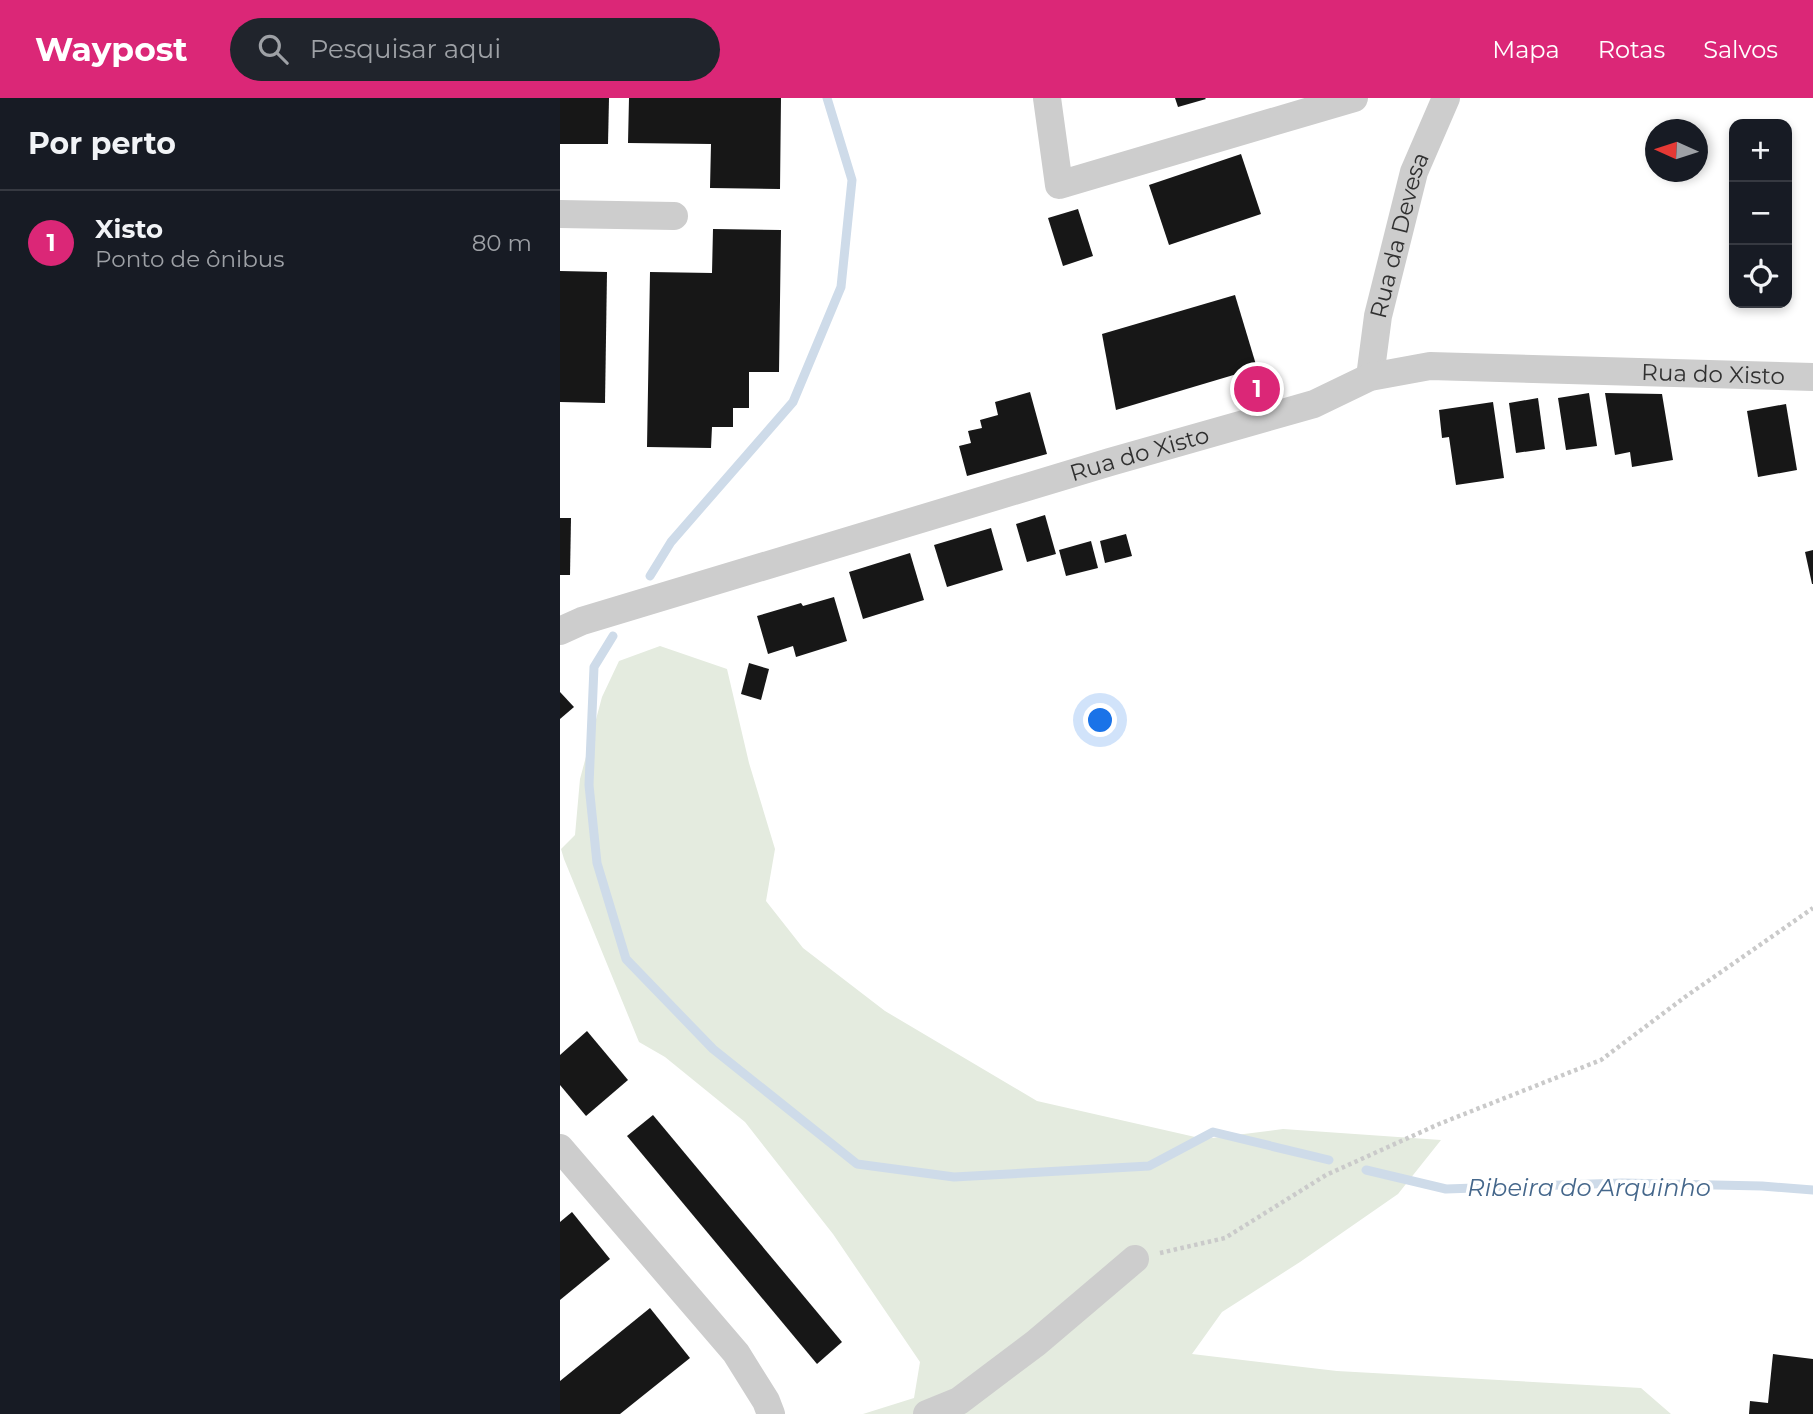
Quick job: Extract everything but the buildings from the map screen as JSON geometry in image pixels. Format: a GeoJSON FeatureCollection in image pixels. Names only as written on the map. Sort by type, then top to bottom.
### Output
{"type":"FeatureCollection","features":[{"type":"Feature","properties":{"kind":"street"},"geometry":{"type":"LineString","coordinates":[[1047,98],[1059,185],[1354,98]]}},
{"type":"Feature","properties":{"kind":"street","name":"Rua da Devesa"},"geometry":{"type":"LineString","coordinates":[[1370,377],[1378,316],[1414,172],[1446,98]]}},
{"type":"Feature","properties":{"kind":"street"},"geometry":{"type":"LineString","coordinates":[[560,214],[674,216]]}},
{"type":"Feature","properties":{"kind":"street","name":"Rua do Xisto"},"geometry":{"type":"LineString","coordinates":[[560,631],[582,621],[1110,462],[1314,404],[1370,377],[1430,366],[1813,377]]}},
{"type":"Feature","properties":{"kind":"street"},"geometry":{"type":"LineString","coordinates":[[561,1151],[736,1353],[766,1401],[771,1414]]}},
{"type":"Feature","properties":{"kind":"street"},"geometry":{"type":"LineString","coordinates":[[927,1414],[959,1401],[1035,1343],[1135,1259]]}},
{"type":"Feature","properties":{"kind":"path"},"geometry":{"type":"LineString","coordinates":[[1135,1259],[1225,1238],[1325,1175],[1439,1124],[1601,1060],[1685,997],[1813,908]]}},
{"type":"Feature","properties":{"kind":"shaded area"},"geometry":{"type":"Polygon","coordinates":[[[660,646],[727,669],[749,763],[775,849],[766,901],[803,948],[885,1011],[1037,1101],[1204,1139],[1283,1129],[1441,1140],[1398,1194],[1222,1312],[1192,1354],[1337,1371],[1641,1388],[1671,1414],[863,1414],[914,1398],[920,1362],[833,1234],[745,1122],[665,1057],[639,1042],[561,849],[575,835],[580,779],[602,697],[619,661],[660,646]]]}},
{"type":"Feature","properties":{"kind":"waterway","name":"Ribeira do Arquinho"},"geometry":{"type":"LineString","coordinates":[[650,576],[671,542],[793,402],[841,287],[852,180],[827,98]]}},
{"type":"Feature","properties":{"kind":"waterway","name":"Ribeira do Arquinho"},"geometry":{"type":"LineString","coordinates":[[613,636],[594,667],[589,785],[597,863],[626,959],[713,1049],[857,1164],[954,1177],[1149,1166],[1213,1132],[1329,1160]]}},
{"type":"Feature","properties":{"kind":"waterway","name":"Ribeira do Arquinho"},"geometry":{"type":"LineString","coordinates":[[1366,1170],[1446,1189],[1622,1183],[1762,1186],[1813,1190]]}},
{"type":"Feature","properties":{"kind":"place","name":"Xisto"},"geometry":{"type":"Point","coordinates":[1257,389]}}]}
